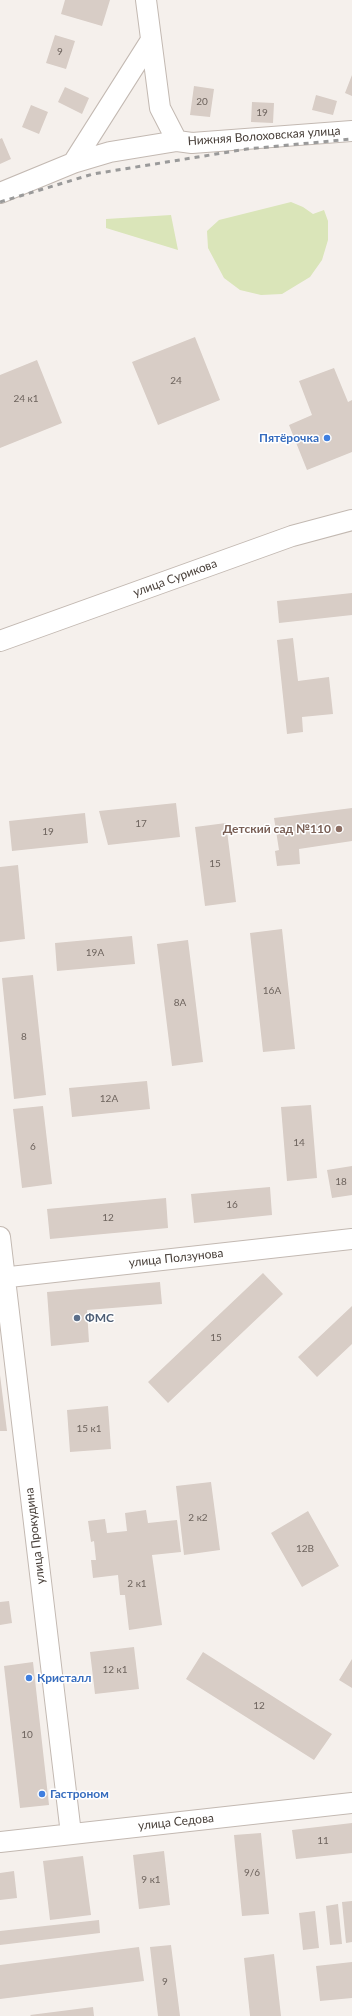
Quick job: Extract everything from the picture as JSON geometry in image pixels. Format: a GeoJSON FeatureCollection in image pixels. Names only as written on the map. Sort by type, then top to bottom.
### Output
{"type":"FeatureCollection","features":[{"type":"Feature","properties":{"kind":"street","name":"Нижняя Волоховская улица"},"geometry":{"type":"LineString","coordinates":[[146,0],[160,108],[177,141]]}},
{"type":"Feature","properties":{"kind":"street"},"geometry":{"type":"LineString","coordinates":[[74,162],[151,40]]}},
{"type":"Feature","properties":{"kind":"street","name":"Нижняя Волоховская улица"},"geometry":{"type":"LineString","coordinates":[[0,193],[74,162],[110,152],[177,141],[192,142],[352,131]]}},
{"type":"Feature","properties":{"kind":"street","name":"улица Сурикова"},"geometry":{"type":"LineString","coordinates":[[0,641],[292,536],[352,520]]}},
{"type":"Feature","properties":{"kind":"street","name":"улица Прокудина"},"geometry":{"type":"LineString","coordinates":[[0,1237],[2,1277],[71,1834]]}},
{"type":"Feature","properties":{"kind":"street","name":"улица Ползунова"},"geometry":{"type":"LineString","coordinates":[[2,1277],[352,1239]]}},
{"type":"Feature","properties":{"kind":"street","name":"улица Седова"},"geometry":{"type":"LineString","coordinates":[[0,1842],[352,1803]]}},
{"type":"Feature","properties":{"kind":"green space"},"geometry":{"type":"Polygon","coordinates":[[[291,202],[303,207],[313,214],[324,210],[328,221],[328,240],[322,260],[310,277],[282,294],[261,295],[240,290],[224,278],[208,248],[207,231],[219,220],[291,202]]]}},
{"type":"Feature","properties":{"kind":"green space"},"geometry":{"type":"Polygon","coordinates":[[[171,215],[178,250],[106,228],[106,219],[171,215]]]}},
{"type":"Feature","properties":{"kind":"building"},"geometry":{"type":"Polygon","coordinates":[[[65,0],[110,0],[102,26],[61,14],[65,0]]]}},
{"type":"Feature","properties":{"kind":"building"},"geometry":{"type":"Polygon","coordinates":[[[55,35],[75,41],[66,69],[46,63],[55,35]]]}},
{"type":"Feature","properties":{"kind":"building"},"geometry":{"type":"Polygon","coordinates":[[[352,75],[352,96],[345,93],[352,75]]]}},
{"type":"Feature","properties":{"kind":"building"},"geometry":{"type":"Polygon","coordinates":[[[194,86],[214,89],[210,117],[190,115],[194,86]]]}},
{"type":"Feature","properties":{"kind":"building"},"geometry":{"type":"Polygon","coordinates":[[[65,87],[89,98],[82,114],[58,102],[65,87]]]}},
{"type":"Feature","properties":{"kind":"building"},"geometry":{"type":"Polygon","coordinates":[[[316,95],[337,101],[333,115],[312,110],[316,95]]]}},
{"type":"Feature","properties":{"kind":"building"},"geometry":{"type":"Polygon","coordinates":[[[252,102],[274,103],[273,123],[251,122],[252,102]]]}},
{"type":"Feature","properties":{"kind":"building"},"geometry":{"type":"Polygon","coordinates":[[[31,105],[48,112],[39,134],[22,127],[31,105]]]}},
{"type":"Feature","properties":{"kind":"building"},"geometry":{"type":"Polygon","coordinates":[[[2,138],[11,159],[0,164],[0,139],[2,138]]]}},
{"type":"Feature","properties":{"kind":"building"},"geometry":{"type":"Polygon","coordinates":[[[195,337],[220,400],[158,425],[132,362],[195,337]]]}},
{"type":"Feature","properties":{"kind":"building"},"geometry":{"type":"Polygon","coordinates":[[[37,360],[62,423],[0,448],[0,375],[37,360]]]}},
{"type":"Feature","properties":{"kind":"building"},"geometry":{"type":"Polygon","coordinates":[[[334,368],[348,402],[352,400],[352,452],[307,470],[289,425],[312,415],[299,381],[334,368]]]}},
{"type":"Feature","properties":{"kind":"building"},"geometry":{"type":"Polygon","coordinates":[[[352,593],[352,615],[279,623],[277,601],[352,593]]]}},
{"type":"Feature","properties":{"kind":"building"},"geometry":{"type":"Polygon","coordinates":[[[293,638],[298,681],[329,677],[333,714],[302,717],[303,732],[287,734],[277,640],[293,638]]]}},
{"type":"Feature","properties":{"kind":"building"},"geometry":{"type":"Polygon","coordinates":[[[176,803],[180,837],[108,845],[99,811],[176,803]]]}},
{"type":"Feature","properties":{"kind":"building"},"geometry":{"type":"Polygon","coordinates":[[[352,808],[352,841],[299,849],[300,864],[277,866],[275,851],[279,850],[274,818],[352,808]]]}},
{"type":"Feature","properties":{"kind":"building"},"geometry":{"type":"Polygon","coordinates":[[[85,813],[88,843],[12,851],[9,821],[85,813]]]}},
{"type":"Feature","properties":{"kind":"building"},"geometry":{"type":"Polygon","coordinates":[[[226,823],[236,902],[205,906],[195,827],[226,823]]]}},
{"type":"Feature","properties":{"kind":"building"},"geometry":{"type":"Polygon","coordinates":[[[18,865],[25,939],[0,942],[0,867],[18,865]]]}},
{"type":"Feature","properties":{"kind":"building"},"geometry":{"type":"Polygon","coordinates":[[[282,929],[295,1049],[263,1052],[250,933],[282,929]]]}},
{"type":"Feature","properties":{"kind":"building"},"geometry":{"type":"Polygon","coordinates":[[[132,936],[135,964],[57,971],[55,943],[132,936]]]}},
{"type":"Feature","properties":{"kind":"building"},"geometry":{"type":"Polygon","coordinates":[[[188,940],[203,1062],[172,1066],[157,944],[188,940]]]}},
{"type":"Feature","properties":{"kind":"building"},"geometry":{"type":"Polygon","coordinates":[[[33,975],[46,1095],[14,1099],[2,978],[33,975]]]}},
{"type":"Feature","properties":{"kind":"building"},"geometry":{"type":"Polygon","coordinates":[[[147,1081],[150,1109],[72,1117],[69,1088],[147,1081]]]}},
{"type":"Feature","properties":{"kind":"building"},"geometry":{"type":"Polygon","coordinates":[[[311,1105],[317,1178],[287,1181],[281,1107],[311,1105]]]}},
{"type":"Feature","properties":{"kind":"building"},"geometry":{"type":"Polygon","coordinates":[[[43,1106],[52,1184],[22,1188],[13,1109],[43,1106]]]}},
{"type":"Feature","properties":{"kind":"building"},"geometry":{"type":"Polygon","coordinates":[[[352,1166],[352,1195],[332,1198],[327,1170],[352,1166]]]}},
{"type":"Feature","properties":{"kind":"building"},"geometry":{"type":"Polygon","coordinates":[[[270,1187],[272,1215],[194,1223],[191,1194],[270,1187]]]}},
{"type":"Feature","properties":{"kind":"building"},"geometry":{"type":"Polygon","coordinates":[[[166,1198],[168,1228],[50,1239],[47,1209],[166,1198]]]}},
{"type":"Feature","properties":{"kind":"building"},"geometry":{"type":"Polygon","coordinates":[[[263,1273],[283,1294],[168,1403],[148,1382],[263,1273]]]}},
{"type":"Feature","properties":{"kind":"building"},"geometry":{"type":"Polygon","coordinates":[[[160,1282],[162,1304],[87,1310],[89,1342],[51,1346],[47,1292],[160,1282]]]}},
{"type":"Feature","properties":{"kind":"building"},"geometry":{"type":"Polygon","coordinates":[[[352,1306],[352,1344],[317,1377],[298,1357],[352,1306]]]}},
{"type":"Feature","properties":{"kind":"building"},"geometry":{"type":"Polygon","coordinates":[[[0,1375],[7,1431],[0,1431],[0,1375]]]}},
{"type":"Feature","properties":{"kind":"building"},"geometry":{"type":"Polygon","coordinates":[[[108,1406],[111,1449],[70,1452],[67,1410],[108,1406]]]}},
{"type":"Feature","properties":{"kind":"building"},"geometry":{"type":"Polygon","coordinates":[[[211,1482],[220,1550],[184,1555],[176,1486],[211,1482]]]}},
{"type":"Feature","properties":{"kind":"building"},"geometry":{"type":"Polygon","coordinates":[[[146,1510],[148,1523],[177,1520],[181,1552],[152,1555],[162,1625],[129,1630],[125,1595],[120,1595],[118,1575],[93,1578],[91,1560],[96,1560],[94,1541],[91,1542],[88,1521],[105,1519],[107,1533],[127,1531],[125,1513],[146,1510]]]}},
{"type":"Feature","properties":{"kind":"building"},"geometry":{"type":"Polygon","coordinates":[[[308,1511],[339,1566],[302,1587],[271,1533],[308,1511]]]}},
{"type":"Feature","properties":{"kind":"building"},"geometry":{"type":"Polygon","coordinates":[[[9,1601],[12,1623],[0,1625],[0,1602],[9,1601]]]}},
{"type":"Feature","properties":{"kind":"building"},"geometry":{"type":"Polygon","coordinates":[[[134,1647],[139,1689],[95,1694],[90,1652],[134,1647]]]}},
{"type":"Feature","properties":{"kind":"building"},"geometry":{"type":"Polygon","coordinates":[[[203,1652],[332,1734],[314,1760],[186,1679],[203,1652]]]}},
{"type":"Feature","properties":{"kind":"building"},"geometry":{"type":"Polygon","coordinates":[[[352,1659],[352,1688],[339,1680],[352,1659]]]}},
{"type":"Feature","properties":{"kind":"building"},"geometry":{"type":"Polygon","coordinates":[[[33,1662],[49,1805],[20,1808],[4,1666],[33,1662]]]}},
{"type":"Feature","properties":{"kind":"building"},"geometry":{"type":"Polygon","coordinates":[[[352,1823],[352,1853],[296,1859],[292,1830],[352,1823]]]}},
{"type":"Feature","properties":{"kind":"building"},"geometry":{"type":"Polygon","coordinates":[[[261,1833],[269,1914],[242,1916],[234,1835],[261,1833]]]}},
{"type":"Feature","properties":{"kind":"building"},"geometry":{"type":"Polygon","coordinates":[[[164,1851],[170,1905],[139,1909],[133,1855],[164,1851]]]}},
{"type":"Feature","properties":{"kind":"building"},"geometry":{"type":"Polygon","coordinates":[[[83,1856],[91,1915],[50,1920],[43,1861],[83,1856]]]}},
{"type":"Feature","properties":{"kind":"building"},"geometry":{"type":"Polygon","coordinates":[[[14,1871],[17,1898],[0,1900],[0,1873],[14,1871]]]}},
{"type":"Feature","properties":{"kind":"building"},"geometry":{"type":"Polygon","coordinates":[[[352,1901],[352,1942],[346,1943],[342,1902],[352,1901]]]}},
{"type":"Feature","properties":{"kind":"building"},"geometry":{"type":"Polygon","coordinates":[[[338,1904],[342,1944],[330,1945],[326,1906],[338,1904]]]}},
{"type":"Feature","properties":{"kind":"building"},"geometry":{"type":"Polygon","coordinates":[[[315,1911],[319,1948],[303,1950],[299,1913],[315,1911]]]}},
{"type":"Feature","properties":{"kind":"building"},"geometry":{"type":"Polygon","coordinates":[[[99,1920],[100,1933],[0,1945],[0,1931],[99,1920]]]}},
{"type":"Feature","properties":{"kind":"building"},"geometry":{"type":"Polygon","coordinates":[[[171,1945],[180,2016],[158,2016],[150,1947],[171,1945]]]}},
{"type":"Feature","properties":{"kind":"building"},"geometry":{"type":"Polygon","coordinates":[[[139,1947],[144,1981],[0,1999],[0,1965],[139,1947]]]}},
{"type":"Feature","properties":{"kind":"building"},"geometry":{"type":"Polygon","coordinates":[[[274,1954],[281,2016],[250,2016],[244,1958],[274,1954]]]}},
{"type":"Feature","properties":{"kind":"building"},"geometry":{"type":"Polygon","coordinates":[[[352,1962],[352,1998],[320,2001],[316,1966],[352,1962]]]}},
{"type":"Feature","properties":{"kind":"building"},"geometry":{"type":"Polygon","coordinates":[[[93,2007],[94,2016],[30,2015],[93,2007]]]}},
{"type":"Feature","properties":{"kind":"railway"},"geometry":{"type":"LineString","coordinates":[[0,202],[93,174],[247,149],[352,139]]}},
{"type":"Feature","properties":{"kind":"place","name":"Пятёрочка"},"geometry":{"type":"Point","coordinates":[327,438]}},
{"type":"Feature","properties":{"kind":"place","name":"Детский сад №110"},"geometry":{"type":"Point","coordinates":[339,829]}},
{"type":"Feature","properties":{"kind":"place","name":"ФМС"},"geometry":{"type":"Point","coordinates":[77,1318]}},
{"type":"Feature","properties":{"kind":"place","name":"Кристалл"},"geometry":{"type":"Point","coordinates":[29,1678]}},
{"type":"Feature","properties":{"kind":"place","name":"Гастроном"},"geometry":{"type":"Point","coordinates":[42,1794]}}]}
